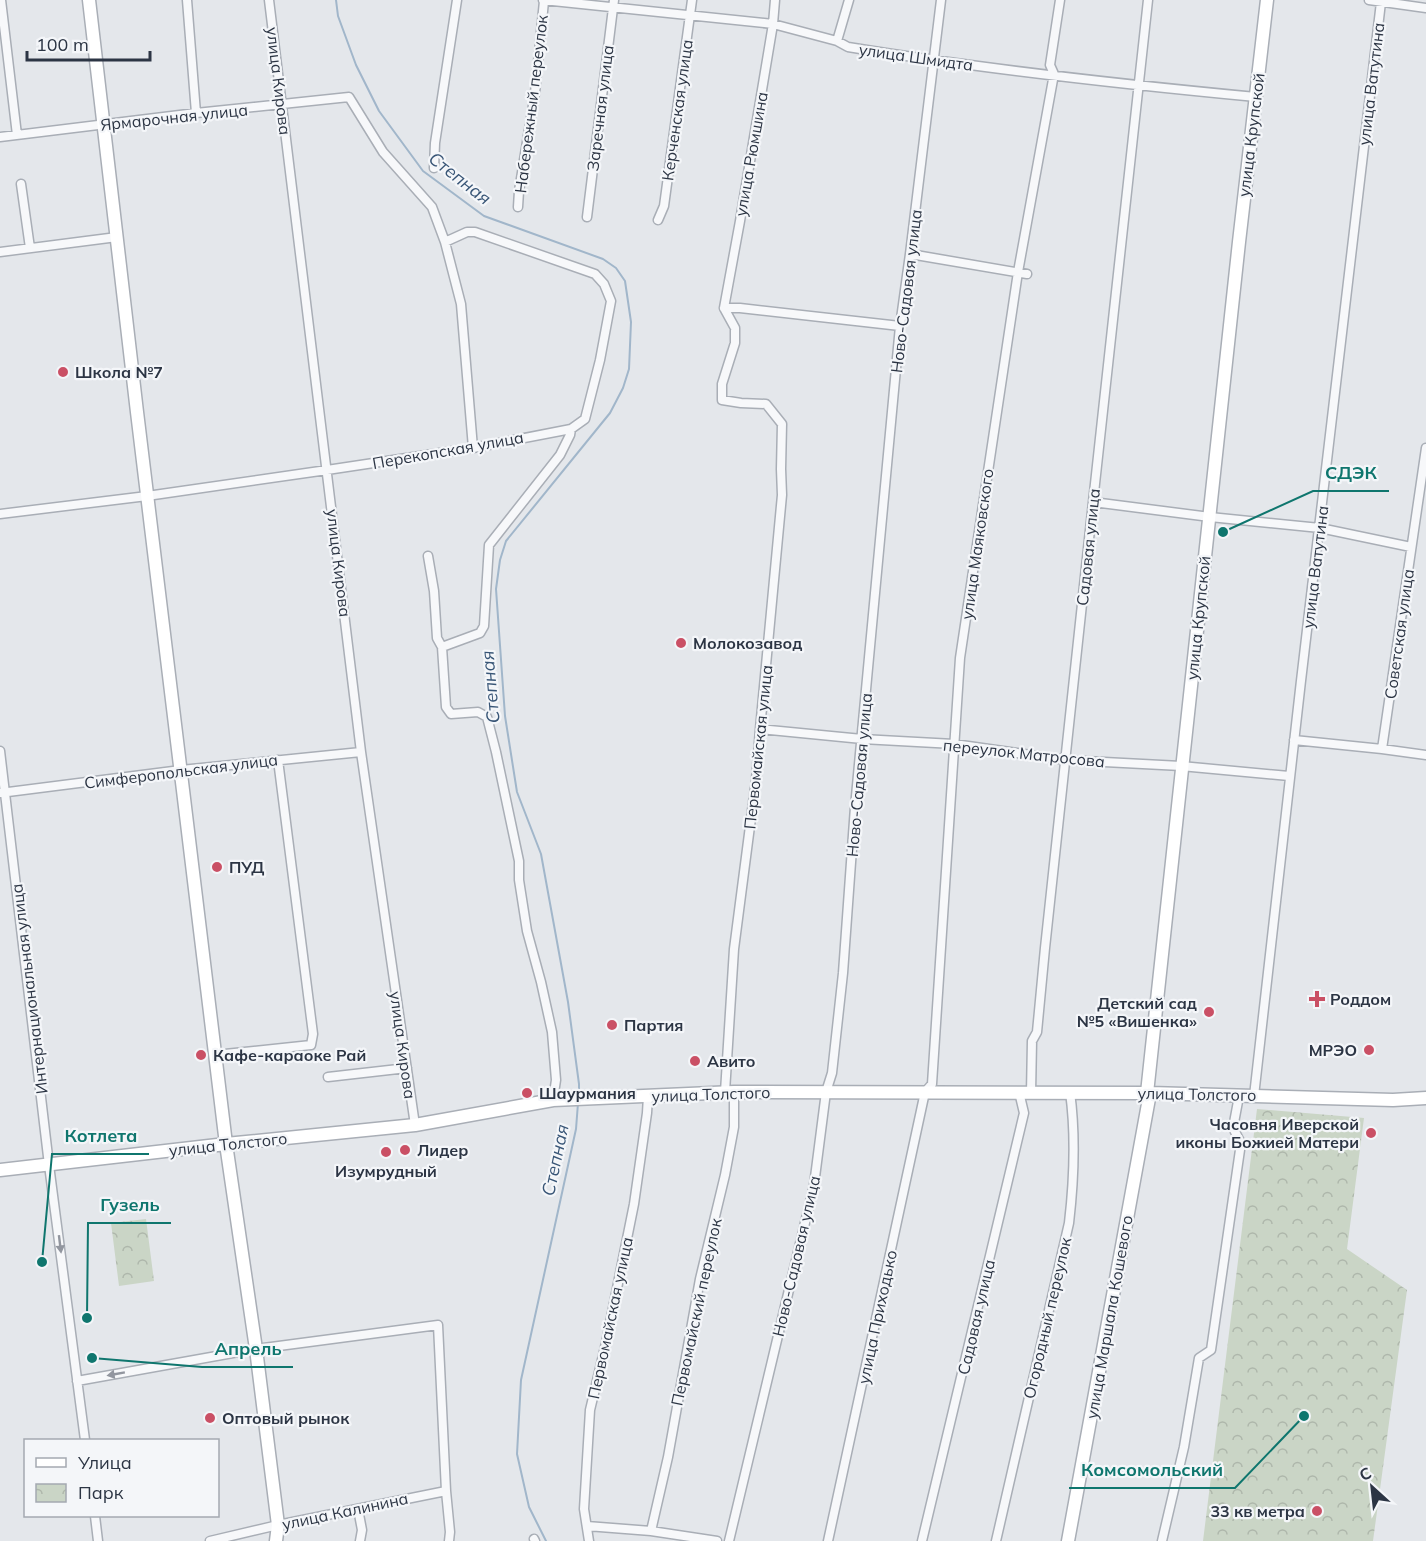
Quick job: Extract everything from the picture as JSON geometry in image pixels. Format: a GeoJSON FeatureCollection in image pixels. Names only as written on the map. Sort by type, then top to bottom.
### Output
{"type":"FeatureCollection","features":[{"type":"Feature","properties":{"kind":"main road"},"geometry":{"type":"LineString","coordinates":[[89,0],[226,1144],[256,1349],[278,1525],[276,1541]]}},
{"type":"Feature","properties":{"kind":"main road","name":"улица Крупской"},"geometry":{"type":"LineString","coordinates":[[1148,1093],[1181,766],[1267,0]]}},
{"type":"Feature","properties":{"kind":"main road","name":"улица Толстого"},"geometry":{"type":"LineString","coordinates":[[0,1170],[415,1125],[557,1100],[595,1098],[730,1092],[1070,1092],[1393,1100],[1426,1098]]}},
{"type":"Feature","properties":{"kind":"main road","name":"улица Маршала Кошевого"},"geometry":{"type":"LineString","coordinates":[[1068,1541],[1148,1093]]}},
{"type":"Feature","properties":{"kind":"street"},"geometry":{"type":"LineString","coordinates":[[1,0],[18,135]]}},
{"type":"Feature","properties":{"kind":"street"},"geometry":{"type":"LineString","coordinates":[[187,0],[196,114]]}},
{"type":"Feature","properties":{"kind":"street","name":"улица Кирова"},"geometry":{"type":"LineString","coordinates":[[269,0],[362,752],[415,1125]]}},
{"type":"Feature","properties":{"kind":"street"},"geometry":{"type":"LineString","coordinates":[[434,168],[435,143],[457,0]]}},
{"type":"Feature","properties":{"kind":"street","name":"улица Шмидта"},"geometry":{"type":"LineString","coordinates":[[544,0],[614,4],[773,24],[837,41],[848,47],[934,61],[1139,86],[1256,97]]}},
{"type":"Feature","properties":{"kind":"street","name":"Набережный переулок"},"geometry":{"type":"LineString","coordinates":[[518,207],[535,93],[544,0]]}},
{"type":"Feature","properties":{"kind":"street","name":"Керченская улица"},"geometry":{"type":"LineString","coordinates":[[658,219],[663,206],[692,0]]}},
{"type":"Feature","properties":{"kind":"street","name":"улица Рюмшина"},"geometry":{"type":"LineString","coordinates":[[724,308],[773,24],[775,0]]}},
{"type":"Feature","properties":{"kind":"street"},"geometry":{"type":"LineString","coordinates":[[837,41],[849,0]]}},
{"type":"Feature","properties":{"kind":"street","name":"Ново-Садовая улица"},"geometry":{"type":"LineString","coordinates":[[729,1541],[814,1185],[826,1092],[832,1073],[843,974],[855,807],[900,326],[941,0]]}},
{"type":"Feature","properties":{"kind":"street","name":"улица Маяковского"},"geometry":{"type":"LineString","coordinates":[[925,1092],[932,1084],[960,658],[1018,272],[1054,74],[1050,65],[1060,0]]}},
{"type":"Feature","properties":{"kind":"street","name":"Садовая улица"},"geometry":{"type":"LineString","coordinates":[[922,1541],[1024,1113],[1032,1041],[1037,1032],[1148,0]]}},
{"type":"Feature","properties":{"kind":"street"},"geometry":{"type":"LineString","coordinates":[[1369,0],[1426,8]]}},
{"type":"Feature","properties":{"kind":"street","name":"улица Ватутина"},"geometry":{"type":"LineString","coordinates":[[1254,1096],[1289,776],[1381,2]]}},
{"type":"Feature","properties":{"kind":"street","name":"Заречная улица"},"geometry":{"type":"LineString","coordinates":[[587,217],[614,4]]}},
{"type":"Feature","properties":{"kind":"street","name":"Ярмарочная улица"},"geometry":{"type":"LineString","coordinates":[[0,137],[348,97],[383,152],[432,207],[445,242]]}},
{"type":"Feature","properties":{"kind":"street"},"geometry":{"type":"LineString","coordinates":[[21,184],[30,248]]}},
{"type":"Feature","properties":{"kind":"street"},"geometry":{"type":"LineString","coordinates":[[442,648],[480,633],[483,626],[489,546],[560,455],[571,429],[585,418],[598,369],[610,302],[604,284],[594,274],[474,232],[467,232],[445,242],[461,304],[473,448]]}},
{"type":"Feature","properties":{"kind":"street"},"geometry":{"type":"LineString","coordinates":[[0,252],[117,237]]}},
{"type":"Feature","properties":{"kind":"street"},"geometry":{"type":"LineString","coordinates":[[910,254],[1027,274]]}},
{"type":"Feature","properties":{"kind":"street"},"geometry":{"type":"LineString","coordinates":[[724,308],[900,326]]}},
{"type":"Feature","properties":{"kind":"street","name":"Первомайская улица"},"geometry":{"type":"LineString","coordinates":[[724,308],[735,328],[735,343],[722,384],[722,400],[766,404],[782,424],[782,495],[756,780],[734,950],[730,1092]]}},
{"type":"Feature","properties":{"kind":"street","name":"Перекопская улица"},"geometry":{"type":"LineString","coordinates":[[0,514],[327,470],[473,448],[571,429]]}},
{"type":"Feature","properties":{"kind":"street","name":"Советская улица"},"geometry":{"type":"LineString","coordinates":[[1382,749],[1426,448]]}},
{"type":"Feature","properties":{"kind":"street"},"geometry":{"type":"LineString","coordinates":[[1093,502],[1320,528],[1411,547]]}},
{"type":"Feature","properties":{"kind":"street"},"geometry":{"type":"LineString","coordinates":[[428,556],[434,591],[437,638],[442,648],[446,707],[451,714],[478,712],[487,717],[496,752],[519,861],[519,880],[527,931],[552,1032],[557,1100]]}},
{"type":"Feature","properties":{"kind":"street","name":"переулок Матросова"},"geometry":{"type":"LineString","coordinates":[[760,729],[862,740],[954,744],[1066,760],[1181,766],[1289,776]]}},
{"type":"Feature","properties":{"kind":"street"},"geometry":{"type":"LineString","coordinates":[[1294,740],[1426,755]]}},
{"type":"Feature","properties":{"kind":"street","name":"Интернациональная улица"},"geometry":{"type":"LineString","coordinates":[[0,751],[3,793],[85,1439]]}},
{"type":"Feature","properties":{"kind":"street","name":"Симферопольская улица"},"geometry":{"type":"LineString","coordinates":[[3,793],[181,770],[362,752]]}},
{"type":"Feature","properties":{"kind":"street"},"geometry":{"type":"LineString","coordinates":[[215,1055],[312,1045],[313,1034],[278,760]]}},
{"type":"Feature","properties":{"kind":"street"},"geometry":{"type":"LineString","coordinates":[[328,1077],[407,1068]]}},
{"type":"Feature","properties":{"kind":"street","name":"Первомайский переулок"},"geometry":{"type":"LineString","coordinates":[[651,1531],[668,1457],[700,1279],[734,1127],[730,1092]]}},
{"type":"Feature","properties":{"kind":"street","name":"улица Приходько"},"geometry":{"type":"LineString","coordinates":[[828,1541],[925,1092]]}},
{"type":"Feature","properties":{"kind":"street","name":"Огородный переулок"},"geometry":{"type":"LineString","coordinates":[[996,1541],[1069,1223],[1073,1179],[1073,1125],[1070,1092]]}},
{"type":"Feature","properties":{"kind":"street","name":"Первомайская улица"},"geometry":{"type":"LineString","coordinates":[[589,1541],[584,1509],[590,1410],[634,1204],[648,1113],[648,1096]]}},
{"type":"Feature","properties":{"kind":"street"},"geometry":{"type":"LineString","coordinates":[[1162,1541],[1184,1447],[1199,1358],[1210,1350],[1241,1143],[1233,1128],[1239,1096]]}},
{"type":"Feature","properties":{"kind":"street"},"geometry":{"type":"LineString","coordinates":[[77,1382],[256,1349],[438,1325],[449,1541]]}},
{"type":"Feature","properties":{"kind":"street","name":"улица Калинина"},"geometry":{"type":"LineString","coordinates":[[210,1541],[446,1491]]}},
{"type":"Feature","properties":{"kind":"street"},"geometry":{"type":"LineString","coordinates":[[358,1509],[362,1530],[360,1541]]}},
{"type":"Feature","properties":{"kind":"street"},"geometry":{"type":"LineString","coordinates":[[95,1517],[98,1541]]}},
{"type":"Feature","properties":{"kind":"street"},"geometry":{"type":"LineString","coordinates":[[586,1526],[651,1531],[717,1541]]}},
{"type":"Feature","properties":{"kind":"green space"},"geometry":{"type":"Polygon","coordinates":[[[1257,1109],[1364,1118],[1347,1249],[1407,1290],[1373,1541],[1203,1541],[1257,1109]]]}},
{"type":"Feature","properties":{"kind":"green space"},"geometry":{"type":"Polygon","coordinates":[[[146,1219],[154,1281],[119,1286],[111,1223],[146,1219]]]}},
{"type":"Feature","properties":{"kind":"waterway","name":"Степная"},"geometry":{"type":"LineString","coordinates":[[336,0],[338,16],[356,65],[379,111],[423,171],[484,216],[603,259],[616,268],[625,281],[631,322],[629,369],[623,388],[610,413],[506,541],[500,560],[496,589],[505,716],[517,792],[541,854],[568,1002],[579,1094]]}},
{"type":"Feature","properties":{"kind":"waterway","name":"Степная"},"geometry":{"type":"LineString","coordinates":[[546,1541],[529,1507],[517,1454],[521,1380],[576,1129],[578,1103]]}},
{"type":"Feature","properties":{"kind":"place","name":"Школа №7"},"geometry":{"type":"Point","coordinates":[63,372]}},
{"type":"Feature","properties":{"kind":"place","name":"СДЭК"},"geometry":{"type":"Point","coordinates":[1223,532]}},
{"type":"Feature","properties":{"kind":"place","name":"Молокозавод"},"geometry":{"type":"Point","coordinates":[681,643]}},
{"type":"Feature","properties":{"kind":"place","name":"ПУД"},"geometry":{"type":"Point","coordinates":[217,867]}},
{"type":"Feature","properties":{"kind":"place","name":"Роддом"},"geometry":{"type":"Point","coordinates":[1317,999]}},
{"type":"Feature","properties":{"kind":"place","name":"Детский сад №5 «Вишенка»"},"geometry":{"type":"Point","coordinates":[1209,1012]}},
{"type":"Feature","properties":{"kind":"place","name":"Партия"},"geometry":{"type":"Point","coordinates":[612,1025]}},
{"type":"Feature","properties":{"kind":"place","name":"МРЭО"},"geometry":{"type":"Point","coordinates":[1369,1050]}},
{"type":"Feature","properties":{"kind":"place","name":"Кафе-караоке Рай"},"geometry":{"type":"Point","coordinates":[201,1055]}},
{"type":"Feature","properties":{"kind":"place","name":"Авито"},"geometry":{"type":"Point","coordinates":[695,1061]}},
{"type":"Feature","properties":{"kind":"place","name":"Шаурмания"},"geometry":{"type":"Point","coordinates":[527,1093]}},
{"type":"Feature","properties":{"kind":"place","name":"Часовня Иверской иконы Божией Матери"},"geometry":{"type":"Point","coordinates":[1371,1133]}},
{"type":"Feature","properties":{"kind":"place","name":"Лидер"},"geometry":{"type":"Point","coordinates":[405,1150]}},
{"type":"Feature","properties":{"kind":"place","name":"Изумрудный"},"geometry":{"type":"Point","coordinates":[386,1152]}},
{"type":"Feature","properties":{"kind":"place","name":"Котлета"},"geometry":{"type":"Point","coordinates":[42,1262]}},
{"type":"Feature","properties":{"kind":"place","name":"Гузель"},"geometry":{"type":"Point","coordinates":[87,1318]}},
{"type":"Feature","properties":{"kind":"place","name":"Апрель"},"geometry":{"type":"Point","coordinates":[92,1358]}},
{"type":"Feature","properties":{"kind":"place","name":"Комсомольский"},"geometry":{"type":"Point","coordinates":[1304,1416]}},
{"type":"Feature","properties":{"kind":"place","name":"Оптовый рынок"},"geometry":{"type":"Point","coordinates":[210,1418]}},
{"type":"Feature","properties":{"kind":"place","name":"33 кв метра"},"geometry":{"type":"Point","coordinates":[1317,1511]}}]}
